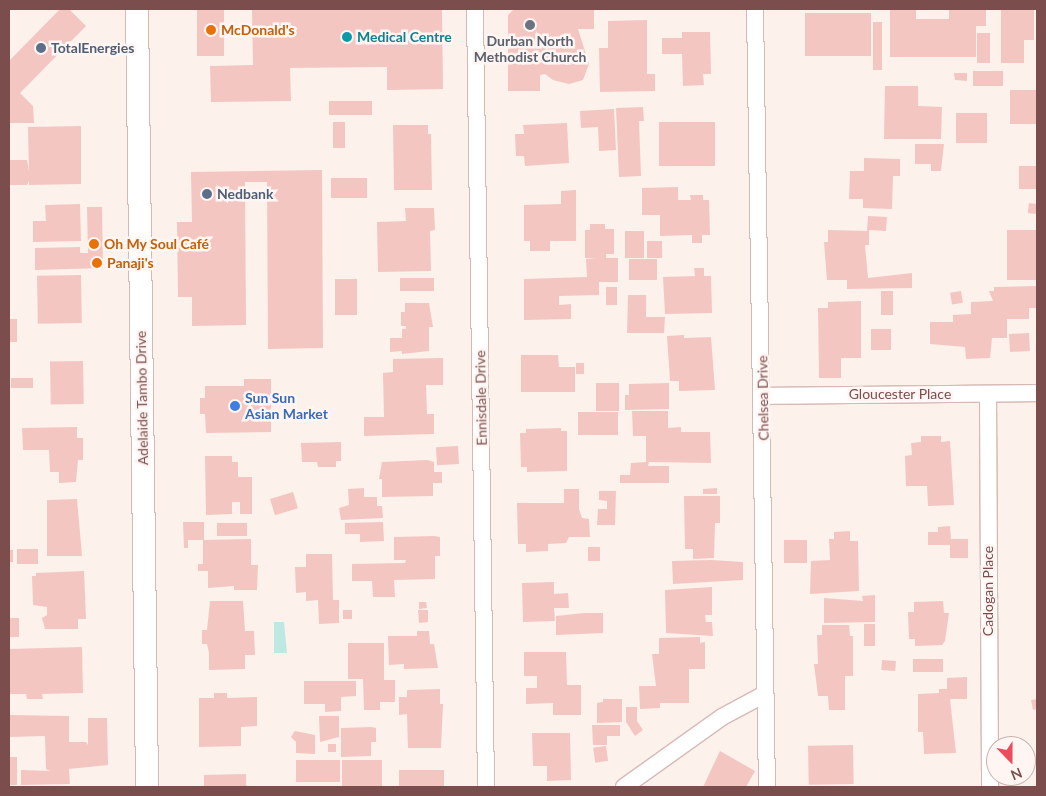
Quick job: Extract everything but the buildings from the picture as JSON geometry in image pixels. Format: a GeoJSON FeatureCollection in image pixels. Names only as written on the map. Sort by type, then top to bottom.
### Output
{"type":"FeatureCollection","features":[{"type":"Feature","properties":{"kind":"street","name":"Adelaide Tambo Drive"},"geometry":{"type":"LineString","coordinates":[[137,9],[146,787]]}},
{"type":"Feature","properties":{"kind":"street","name":"Ennisdale Drive"},"geometry":{"type":"LineString","coordinates":[[475,9],[486,787]]}},
{"type":"Feature","properties":{"kind":"street","name":"Chelsea Drive"},"geometry":{"type":"LineString","coordinates":[[755,9],[763,396],[767,787]]}},
{"type":"Feature","properties":{"kind":"street","name":"Gloucester Place"},"geometry":{"type":"LineString","coordinates":[[763,396],[1037,393]]}},
{"type":"Feature","properties":{"kind":"street","name":"Cadogan Place"},"geometry":{"type":"LineString","coordinates":[[988,394],[990,787]]}},
{"type":"Feature","properties":{"kind":"street"},"geometry":{"type":"LineString","coordinates":[[624,787],[722,717],[765,694]]}},
{"type":"Feature","properties":{"kind":"water"},"geometry":{"type":"Polygon","coordinates":[[[274,622],[284,622],[287,653],[274,653],[274,622]]]}},
{"type":"Feature","properties":{"kind":"place","name":"Durban North Methodist Church"},"geometry":{"type":"Point","coordinates":[530,25]}},
{"type":"Feature","properties":{"kind":"place","name":"McDonald's"},"geometry":{"type":"Point","coordinates":[211,30]}},
{"type":"Feature","properties":{"kind":"place","name":"Medical Centre"},"geometry":{"type":"Point","coordinates":[347,37]}},
{"type":"Feature","properties":{"kind":"place","name":"TotalEnergies"},"geometry":{"type":"Point","coordinates":[41,48]}},
{"type":"Feature","properties":{"kind":"place","name":"Nedbank"},"geometry":{"type":"Point","coordinates":[207,194]}},
{"type":"Feature","properties":{"kind":"place","name":"Oh My Soul Café"},"geometry":{"type":"Point","coordinates":[94,244]}},
{"type":"Feature","properties":{"kind":"place","name":"Panaji's"},"geometry":{"type":"Point","coordinates":[97,263]}},
{"type":"Feature","properties":{"kind":"place","name":"Sun Sun Asian Market"},"geometry":{"type":"Point","coordinates":[235,406]}}]}
